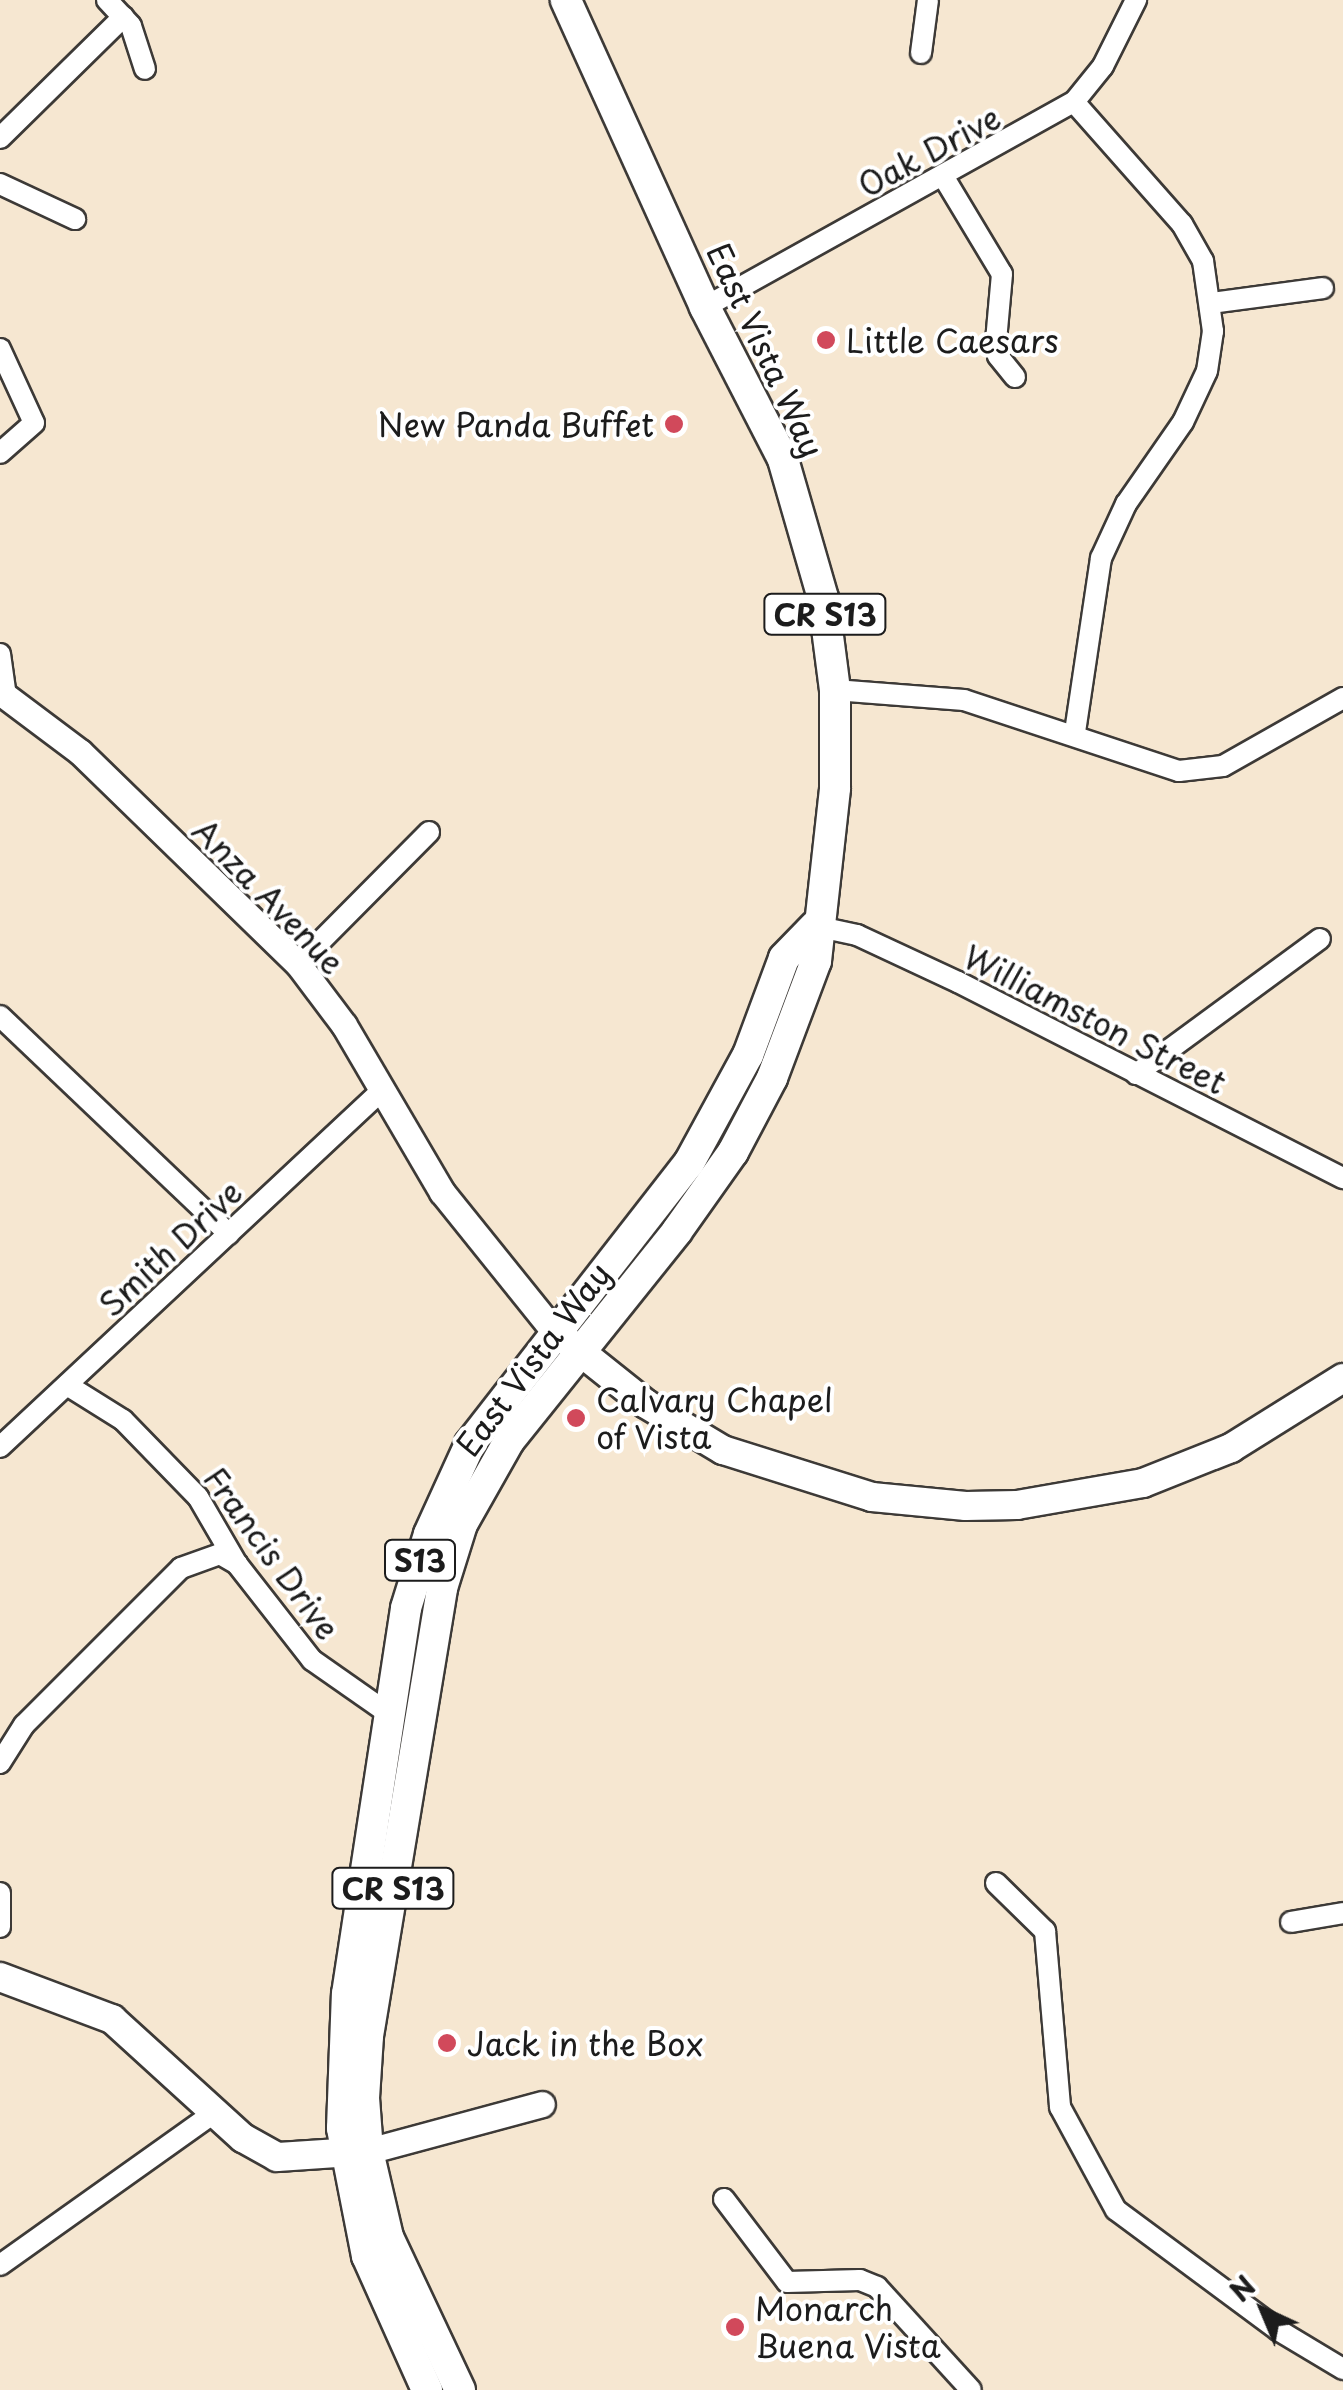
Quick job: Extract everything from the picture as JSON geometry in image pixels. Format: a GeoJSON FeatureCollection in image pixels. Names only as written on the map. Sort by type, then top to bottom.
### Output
{"type":"FeatureCollection","features":[{"type":"Feature","properties":{"kind":"main road","name":"East Vista Way"},"geometry":{"type":"LineString","coordinates":[[460,2390],[398,2263],[357,2152],[368,2036],[426,1660],[462,1524],[509,1440],[733,1152],[794,1027],[816,961],[816,926],[835,788],[835,690],[823,598],[783,458],[705,308],[566,0]]}},
{"type":"Feature","properties":{"kind":"main road","name":"East Vista Way"},"geometry":{"type":"LineString","coordinates":[[427,2390],[366,2256],[346,2012],[400,1638],[429,1534],[486,1419],[689,1162],[748,1055],[784,958],[816,926]]}},
{"type":"Feature","properties":{"kind":"main road"},"geometry":{"type":"LineString","coordinates":[[554,1330],[646,1404],[722,1450],[872,1497],[966,1506],[1017,1505],[1143,1483],[1231,1448],[1343,1378]]}},
{"type":"Feature","properties":{"kind":"main road"},"geometry":{"type":"LineString","coordinates":[[400,1638],[407,1679],[394,1774],[409,1783]]}},
{"type":"Feature","properties":{"kind":"main road"},"geometry":{"type":"LineString","coordinates":[[0,1977],[112,2019],[214,2113],[277,2157],[357,2152]]}},
{"type":"Feature","properties":{"kind":"street"},"geometry":{"type":"LineString","coordinates":[[108,0],[122,17],[145,70]]}},
{"type":"Feature","properties":{"kind":"street"},"geometry":{"type":"LineString","coordinates":[[921,53],[928,0]]}},
{"type":"Feature","properties":{"kind":"street","name":"Oak Drive"},"geometry":{"type":"LineString","coordinates":[[705,308],[1074,102],[1103,66],[1136,0]]}},
{"type":"Feature","properties":{"kind":"street"},"geometry":{"type":"LineString","coordinates":[[0,138],[122,17]]}},
{"type":"Feature","properties":{"kind":"street"},"geometry":{"type":"LineString","coordinates":[[1074,102],[1182,224],[1203,261],[1211,303],[1207,371],[1101,558],[1075,732]]}},
{"type":"Feature","properties":{"kind":"street"},"geometry":{"type":"LineString","coordinates":[[943,176],[1002,274],[998,356],[1016,376]]}},
{"type":"Feature","properties":{"kind":"street"},"geometry":{"type":"LineString","coordinates":[[0,184],[76,219]]}},
{"type":"Feature","properties":{"kind":"street"},"geometry":{"type":"LineString","coordinates":[[1211,303],[1324,288]]}},
{"type":"Feature","properties":{"kind":"street"},"geometry":{"type":"LineString","coordinates":[[0,349],[34,423],[0,453]]}},
{"type":"Feature","properties":{"kind":"street"},"geometry":{"type":"LineString","coordinates":[[0,654],[2,692]]}},
{"type":"Feature","properties":{"kind":"street"},"geometry":{"type":"LineString","coordinates":[[835,690],[964,700],[1075,732],[1180,771],[1222,766],[1343,698]]}},
{"type":"Feature","properties":{"kind":"street","name":"Anza Avenue"},"geometry":{"type":"LineString","coordinates":[[2,692],[80,752],[298,964],[344,1025],[379,1092],[442,1192],[554,1330]]}},
{"type":"Feature","properties":{"kind":"street"},"geometry":{"type":"LineString","coordinates":[[298,964],[429,832]]}},
{"type":"Feature","properties":{"kind":"street","name":"Williamston Street"},"geometry":{"type":"LineString","coordinates":[[816,926],[872,942],[1343,1178]]}},
{"type":"Feature","properties":{"kind":"street"},"geometry":{"type":"LineString","coordinates":[[1136,1074],[1320,939]]}},
{"type":"Feature","properties":{"kind":"street"},"geometry":{"type":"LineString","coordinates":[[0,1016],[229,1234]]}},
{"type":"Feature","properties":{"kind":"street","name":"Smith Drive"},"geometry":{"type":"LineString","coordinates":[[0,1446],[379,1092]]}},
{"type":"Feature","properties":{"kind":"street","name":"Francis Drive"},"geometry":{"type":"LineString","coordinates":[[66,1385],[123,1420],[198,1497],[237,1564],[312,1660],[389,1714]]}},
{"type":"Feature","properties":{"kind":"street"},"geometry":{"type":"LineString","coordinates":[[0,1763],[24,1724],[181,1568],[220,1554],[237,1564]]}},
{"type":"Feature","properties":{"kind":"street"},"geometry":{"type":"LineString","coordinates":[[996,1884],[1046,1931],[1060,2107],[1116,2210],[1278,2330],[1343,2369]]}},
{"type":"Feature","properties":{"kind":"street"},"geometry":{"type":"LineString","coordinates":[[0,1894],[0,1927]]}},
{"type":"Feature","properties":{"kind":"street"},"geometry":{"type":"LineString","coordinates":[[1291,1922],[1343,1913]]}},
{"type":"Feature","properties":{"kind":"street"},"geometry":{"type":"LineString","coordinates":[[357,2152],[542,2104]]}},
{"type":"Feature","properties":{"kind":"street"},"geometry":{"type":"LineString","coordinates":[[0,2265],[214,2113]]}},
{"type":"Feature","properties":{"kind":"street"},"geometry":{"type":"LineString","coordinates":[[724,2199],[787,2282],[860,2280],[877,2287],[971,2390]]}},
{"type":"Feature","properties":{"kind":"place","name":"Little Caesars"},"geometry":{"type":"Point","coordinates":[826,340]}},
{"type":"Feature","properties":{"kind":"place","name":"New Panda Buffet"},"geometry":{"type":"Point","coordinates":[674,424]}},
{"type":"Feature","properties":{"kind":"place","name":"Calvary Chapel of Vista"},"geometry":{"type":"Point","coordinates":[576,1418]}},
{"type":"Feature","properties":{"kind":"place","name":"Jack in the Box"},"geometry":{"type":"Point","coordinates":[447,2043]}},
{"type":"Feature","properties":{"kind":"place","name":"Monarch Buena Vista"},"geometry":{"type":"Point","coordinates":[735,2327]}}]}
